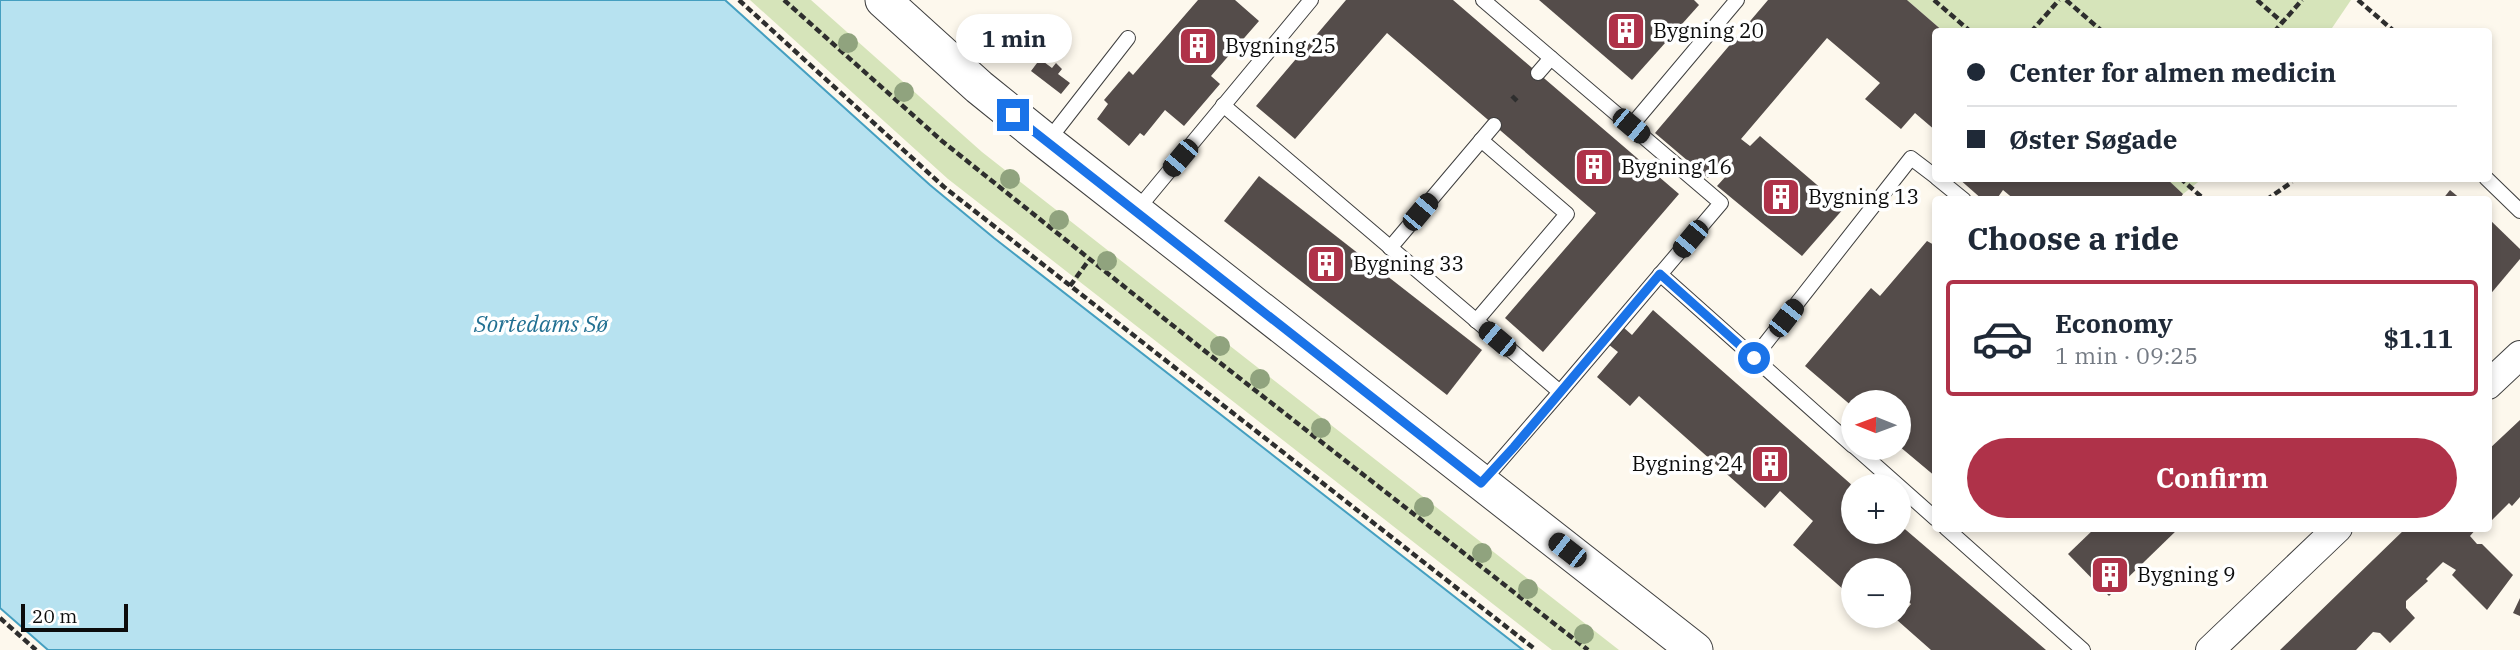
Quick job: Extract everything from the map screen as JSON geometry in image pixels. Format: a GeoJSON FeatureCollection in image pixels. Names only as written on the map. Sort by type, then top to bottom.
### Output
{"type":"FeatureCollection","features":[{"type":"Feature","properties":{"kind":"street"},"geometry":{"type":"LineString","coordinates":[[883,0],[979,87],[1047,142],[1695,650]]}},
{"type":"Feature","properties":{"kind":"street"},"geometry":{"type":"LineString","coordinates":[[2492,381],[2520,355]]}},
{"type":"Feature","properties":{"kind":"street"},"geometry":{"type":"LineString","coordinates":[[2210,650],[2334,532]]}},
{"type":"Feature","properties":{"kind":"lane"},"geometry":{"type":"LineString","coordinates":[[1135,212],[1311,0]]}},
{"type":"Feature","properties":{"kind":"lane"},"geometry":{"type":"LineString","coordinates":[[1481,483],[1721,203],[1483,0]]}},
{"type":"Feature","properties":{"kind":"lane"},"geometry":{"type":"LineString","coordinates":[[1631,126],[1737,0]]}},
{"type":"Feature","properties":{"kind":"lane"},"geometry":{"type":"LineString","coordinates":[[1047,142],[1128,38]]}},
{"type":"Feature","properties":{"kind":"lane"},"geometry":{"type":"LineString","coordinates":[[1538,73],[1551,58]]}},
{"type":"Feature","properties":{"kind":"lane"},"geometry":{"type":"LineString","coordinates":[[1223,105],[1560,392]]}},
{"type":"Feature","properties":{"kind":"lane"},"geometry":{"type":"LineString","coordinates":[[1390,247],[1494,125]]}},
{"type":"Feature","properties":{"kind":"lane"},"geometry":{"type":"LineString","coordinates":[[1476,321],[1567,214],[1480,140]]}},
{"type":"Feature","properties":{"kind":"lane"},"geometry":{"type":"LineString","coordinates":[[1754,358],[1911,158],[1932,175]]}},
{"type":"Feature","properties":{"kind":"lane"},"geometry":{"type":"LineString","coordinates":[[1941,182],[1959,196]]}},
{"type":"Feature","properties":{"kind":"lane"},"geometry":{"type":"LineString","coordinates":[[2490,182],[2520,211]]}},
{"type":"Feature","properties":{"kind":"lane"},"geometry":{"type":"LineString","coordinates":[[1660,274],[1841,435]]}},
{"type":"Feature","properties":{"kind":"lane"},"geometry":{"type":"LineString","coordinates":[[1869,460],[1932,515]]}},
{"type":"Feature","properties":{"kind":"lane"},"geometry":{"type":"LineString","coordinates":[[1950,532],[2083,650]]}},
{"type":"Feature","properties":{"kind":"path"},"geometry":{"type":"LineString","coordinates":[[739,0],[944,187],[1536,650]]}},
{"type":"Feature","properties":{"kind":"path"},"geometry":{"type":"LineString","coordinates":[[784,0],[942,141],[1089,260],[1588,650]]}},
{"type":"Feature","properties":{"kind":"path"},"geometry":{"type":"LineString","coordinates":[[1934,0],[1966,28]]}},
{"type":"Feature","properties":{"kind":"path"},"geometry":{"type":"LineString","coordinates":[[2034,28],[2059,0]]}},
{"type":"Feature","properties":{"kind":"path"},"geometry":{"type":"LineString","coordinates":[[2066,0],[2098,28]]}},
{"type":"Feature","properties":{"kind":"path"},"geometry":{"type":"LineString","coordinates":[[2257,0],[2282,22]]}},
{"type":"Feature","properties":{"kind":"path"},"geometry":{"type":"LineString","coordinates":[[2277,28],[2302,0]]}},
{"type":"Feature","properties":{"kind":"path"},"geometry":{"type":"LineString","coordinates":[[2358,0],[2390,28]]}},
{"type":"Feature","properties":{"kind":"path"},"geometry":{"type":"LineString","coordinates":[[1512,96],[1519,103]]}},
{"type":"Feature","properties":{"kind":"path"},"geometry":{"type":"LineString","coordinates":[[2185,182],[2200,196]]}},
{"type":"Feature","properties":{"kind":"path"},"geometry":{"type":"LineString","coordinates":[[2272,196],[2292,182]]}},
{"type":"Feature","properties":{"kind":"path"},"geometry":{"type":"LineString","coordinates":[[1070,286],[1089,260]]}},
{"type":"Feature","properties":{"kind":"path"},"geometry":{"type":"LineString","coordinates":[[0,618],[36,650]]}},
{"type":"Feature","properties":{"kind":"green space"},"geometry":{"type":"Polygon","coordinates":[[[750,0],[811,0],[982,152],[1619,650],[1552,650],[948,179],[750,0]]]}},
{"type":"Feature","properties":{"kind":"green space"},"geometry":{"type":"Polygon","coordinates":[[[1907,0],[2351,0],[2332,28],[1939,28],[1907,0]]]}},
{"type":"Feature","properties":{"kind":"green space"},"geometry":{"type":"Polygon","coordinates":[[[2169,182],[2198,182],[2183,194],[2169,182]]]}},
{"type":"Feature","properties":{"kind":"water","name":"Sortedams Sø"},"geometry":{"type":"Polygon","coordinates":[[[0,0],[725,0],[930,185],[994,238],[1523,650],[48,650],[0,608],[0,0]]]}},
{"type":"Feature","properties":{"kind":"building","name":"Bygning 25"},"geometry":{"type":"Polygon","coordinates":[[[1198,0],[1235,0],[1259,21],[1211,76],[1220,84],[1184,126],[1165,110],[1144,136],[1140,133],[1129,146],[1097,119],[1108,104],[1104,100],[1129,71],[1133,75],[1198,0]]]}},
{"type":"Feature","properties":{"kind":"building","name":"Bygning 16"},"geometry":{"type":"Polygon","coordinates":[[[1346,0],[1453,0],[1679,194],[1543,352],[1505,318],[1596,213],[1387,33],[1295,139],[1256,106],[1346,0]]]}},
{"type":"Feature","properties":{"kind":"building","name":"Bygning 20"},"geometry":{"type":"Polygon","coordinates":[[[1539,0],[1694,0],[1699,5],[1632,80],[1539,0]]]}},
{"type":"Feature","properties":{"kind":"building"},"geometry":{"type":"Polygon","coordinates":[[[1768,0],[1907,0],[1939,28],[1932,28],[1932,128],[1915,113],[1901,129],[1865,99],[1880,83],[1827,38],[1741,139],[1750,146],[1760,136],[1844,208],[1802,256],[1717,186],[1727,175],[1717,166],[1708,178],[1655,133],[1768,0]]]}},
{"type":"Feature","properties":{"kind":"building"},"geometry":{"type":"Polygon","coordinates":[[[1040,59],[1052,68],[1056,63],[1062,69],[1058,74],[1070,83],[1061,94],[1031,71],[1040,59]]]}},
{"type":"Feature","properties":{"kind":"building","name":"Bygning 33"},"geometry":{"type":"Polygon","coordinates":[[[1259,176],[1482,350],[1447,395],[1224,221],[1259,176]]]}},
{"type":"Feature","properties":{"kind":"building"},"geometry":{"type":"Polygon","coordinates":[[[1963,182],[2170,182],[2183,194],[2010,196],[2003,190],[1999,196],[1978,196],[1963,182]]]}},
{"type":"Feature","properties":{"kind":"building"},"geometry":{"type":"Polygon","coordinates":[[[2450,190],[2457,196],[2445,196],[2450,190]]]}},
{"type":"Feature","properties":{"kind":"building"},"geometry":{"type":"Polygon","coordinates":[[[2492,222],[2520,249],[2520,259],[2492,292],[2492,222]]]}},
{"type":"Feature","properties":{"kind":"building"},"geometry":{"type":"Polygon","coordinates":[[[1927,241],[1932,244],[1932,474],[1911,456],[1911,390],[1841,390],[1841,397],[1805,366],[1871,288],[1880,296],[1927,241]]]}},
{"type":"Feature","properties":{"kind":"building","name":"Bygning 24"},"geometry":{"type":"Polygon","coordinates":[[[1653,310],[1841,475],[1841,544],[1911,544],[1911,534],[2046,650],[1931,650],[1906,628],[1911,628],[1911,558],[1841,558],[1841,587],[1793,545],[1813,521],[1780,491],[1765,508],[1639,396],[1630,406],[1597,377],[1618,352],[1608,344],[1623,327],[1632,335],[1653,310]]]}},
{"type":"Feature","properties":{"kind":"building"},"geometry":{"type":"Polygon","coordinates":[[[2520,420],[2520,497],[2512,506],[2509,503],[2492,520],[2492,446],[2520,420]]]}},
{"type":"Feature","properties":{"kind":"building","name":"Bygning 9"},"geometry":{"type":"Polygon","coordinates":[[[2091,532],[2175,532],[2109,596],[2068,554],[2091,532]]]}},
{"type":"Feature","properties":{"kind":"building"},"geometry":{"type":"Polygon","coordinates":[[[2402,532],[2474,532],[2470,536],[2477,544],[2482,544],[2513,575],[2487,610],[2452,575],[2456,570],[2443,562],[2426,579],[2428,581],[2406,601],[2406,608],[2415,618],[2390,643],[2380,633],[2373,632],[2356,650],[2280,650],[2402,532]]]}},
{"type":"Feature","properties":{"kind":"building"},"geometry":{"type":"Polygon","coordinates":[[[2520,598],[2520,616],[2513,613],[2520,598]]]}},
{"type":"Feature","properties":{"kind":"place","name":"Bygning 20"},"geometry":{"type":"Point","coordinates":[1626,31]}},
{"type":"Feature","properties":{"kind":"place","name":"Bygning 25"},"geometry":{"type":"Point","coordinates":[1198,46]}},
{"type":"Feature","properties":{"kind":"place","name":"Bygning 16"},"geometry":{"type":"Point","coordinates":[1594,167]}},
{"type":"Feature","properties":{"kind":"place","name":"Bygning 13"},"geometry":{"type":"Point","coordinates":[1781,197]}},
{"type":"Feature","properties":{"kind":"place","name":"Bygning 33"},"geometry":{"type":"Point","coordinates":[1326,264]}},
{"type":"Feature","properties":{"kind":"place","name":"Bygning 24"},"geometry":{"type":"Point","coordinates":[1770,464]}},
{"type":"Feature","properties":{"kind":"place","name":"Bygning 9"},"geometry":{"type":"Point","coordinates":[2110,575]}},
{"type":"Feature","properties":{"kind":"route"},"geometry":{"type":"LineString","coordinates":[[1013,115],[1481,483],[1660,274],[1754,358]]}}]}
